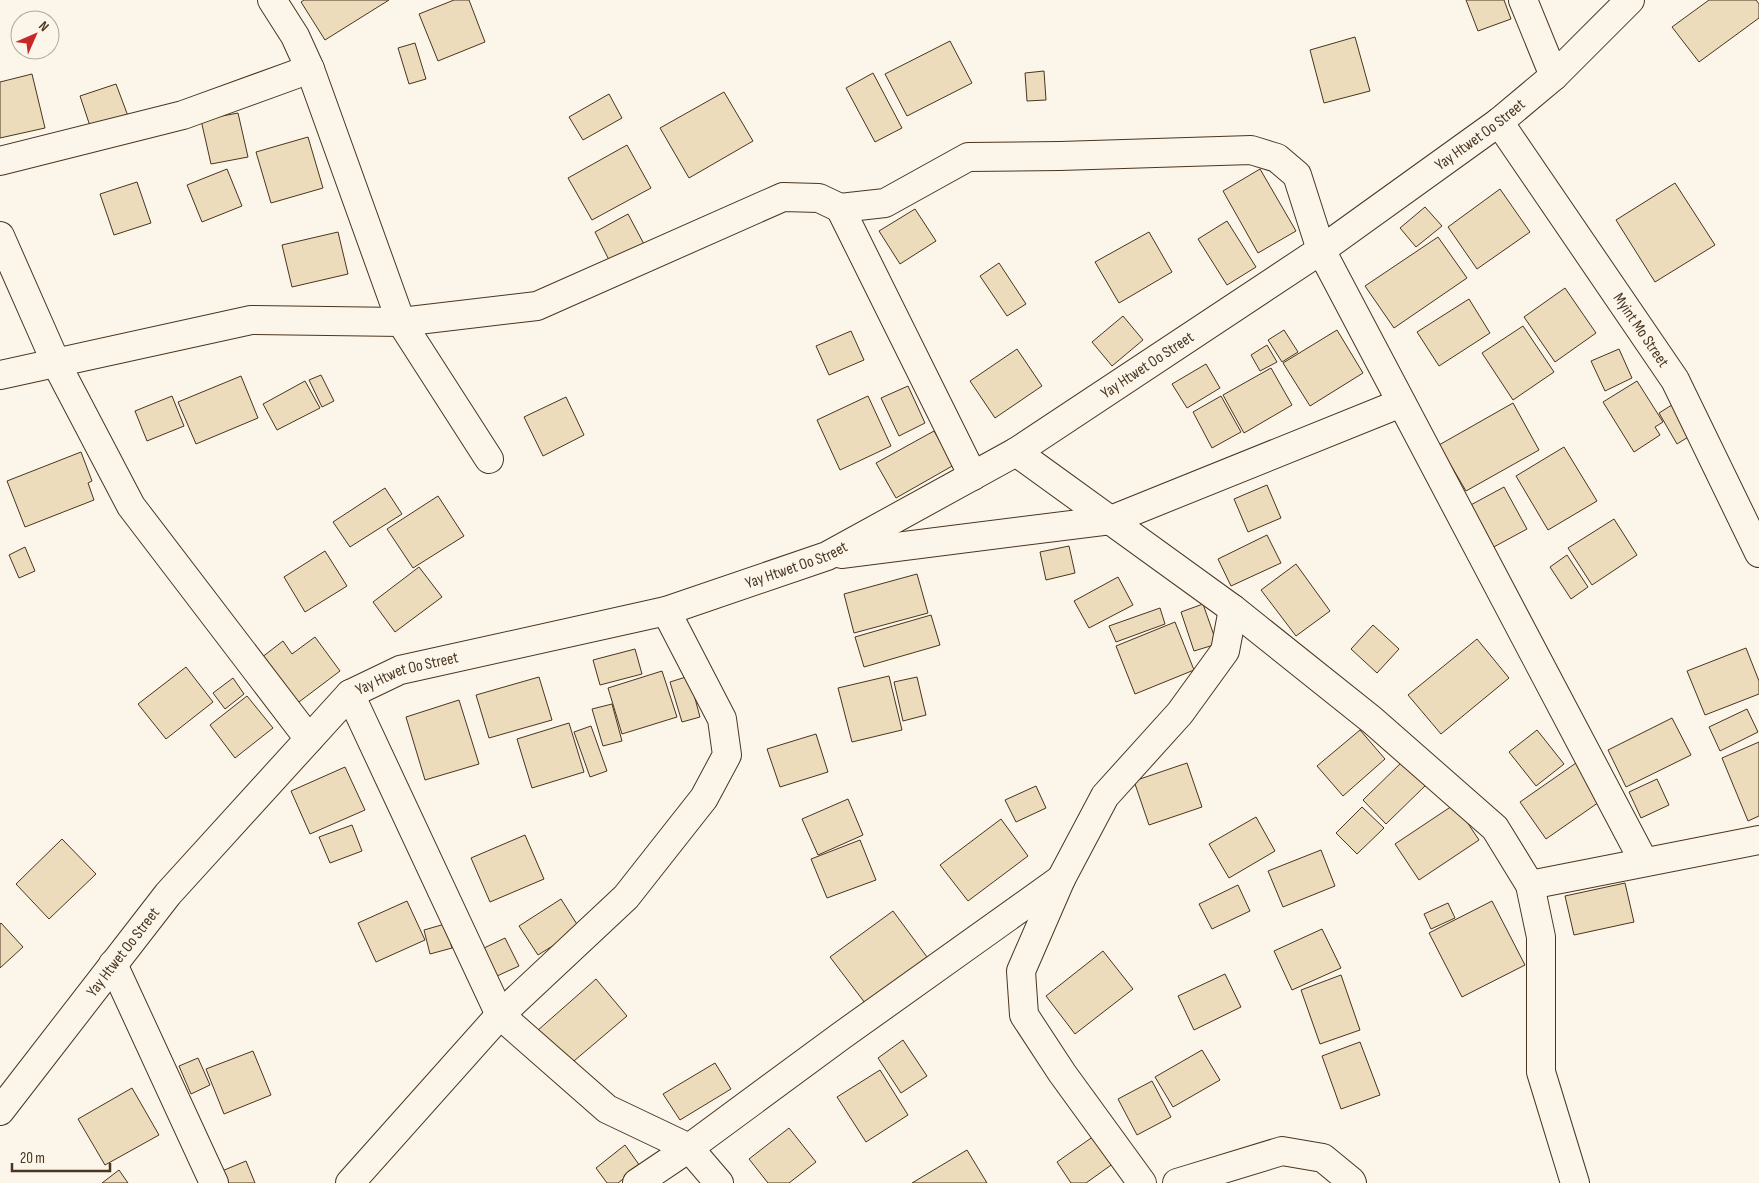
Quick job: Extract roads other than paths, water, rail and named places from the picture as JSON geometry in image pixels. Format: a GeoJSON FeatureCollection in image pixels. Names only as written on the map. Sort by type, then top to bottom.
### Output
{"type":"FeatureCollection","features":[{"type":"Feature","properties":{"kind":"street"},"geometry":{"type":"LineString","coordinates":[[272,0],[295,36],[310,69],[401,322],[489,459]]}},
{"type":"Feature","properties":{"kind":"street"},"geometry":{"type":"LineString","coordinates":[[1523,0],[1554,76]]}},
{"type":"Feature","properties":{"kind":"street","name":"Yay Htwet Oo Street"},"geometry":{"type":"LineString","coordinates":[[0,1111],[168,894],[350,694],[400,670],[666,611],[827,556],[1016,452],[1321,250],[1498,122],[1554,76],[1630,0]]}},
{"type":"Feature","properties":{"kind":"street"},"geometry":{"type":"LineString","coordinates":[[0,161],[183,115],[310,69]]}},
{"type":"Feature","properties":{"kind":"street","name":"Myint Mo Street"},"geometry":{"type":"LineString","coordinates":[[1498,122],[1674,380],[1759,553]]}},
{"type":"Feature","properties":{"kind":"street"},"geometry":{"type":"LineString","coordinates":[[0,376],[251,320],[401,322],[537,306],[783,197],[819,198],[840,208],[885,203],[968,157],[1251,150],[1277,158],[1297,175],[1321,250],[1644,862]]}},
{"type":"Feature","properties":{"kind":"street"},"geometry":{"type":"LineString","coordinates":[[840,208],[973,476]]}},
{"type":"Feature","properties":{"kind":"street"},"geometry":{"type":"LineString","coordinates":[[0,236],[56,363],[131,506],[309,739]]}},
{"type":"Feature","properties":{"kind":"street"},"geometry":{"type":"LineString","coordinates":[[827,556],[1111,520],[1401,403]]}},
{"type":"Feature","properties":{"kind":"street"},"geometry":{"type":"LineString","coordinates":[[1016,452],[1233,609],[1372,720],[1495,828],[1530,885],[1541,938],[1541,1072],[1575,1183]]}},
{"type":"Feature","properties":{"kind":"street"},"geometry":{"type":"LineString","coordinates":[[1142,1183],[1062,1073],[1024,1015],[1021,971],[1061,879],[1105,796],[1180,713],[1224,652],[1233,609]]}},
{"type":"Feature","properties":{"kind":"street"},"geometry":{"type":"LineString","coordinates":[[350,1183],[500,1015],[626,897],[704,798],[727,754],[722,719],[666,611]]}},
{"type":"Feature","properties":{"kind":"street"},"geometry":{"type":"LineString","coordinates":[[350,694],[500,1015],[607,1109],[689,1148],[719,1183]]}},
{"type":"Feature","properties":{"kind":"street"},"geometry":{"type":"LineString","coordinates":[[1530,885],[1759,840]]}},
{"type":"Feature","properties":{"kind":"street"},"geometry":{"type":"LineString","coordinates":[[637,1183],[689,1148],[841,1036],[1061,879]]}},
{"type":"Feature","properties":{"kind":"street"},"geometry":{"type":"LineString","coordinates":[[113,964],[214,1183]]}},
{"type":"Feature","properties":{"kind":"street"},"geometry":{"type":"LineString","coordinates":[[1177,1183],[1282,1151],[1323,1158],[1352,1183]]}}]}
